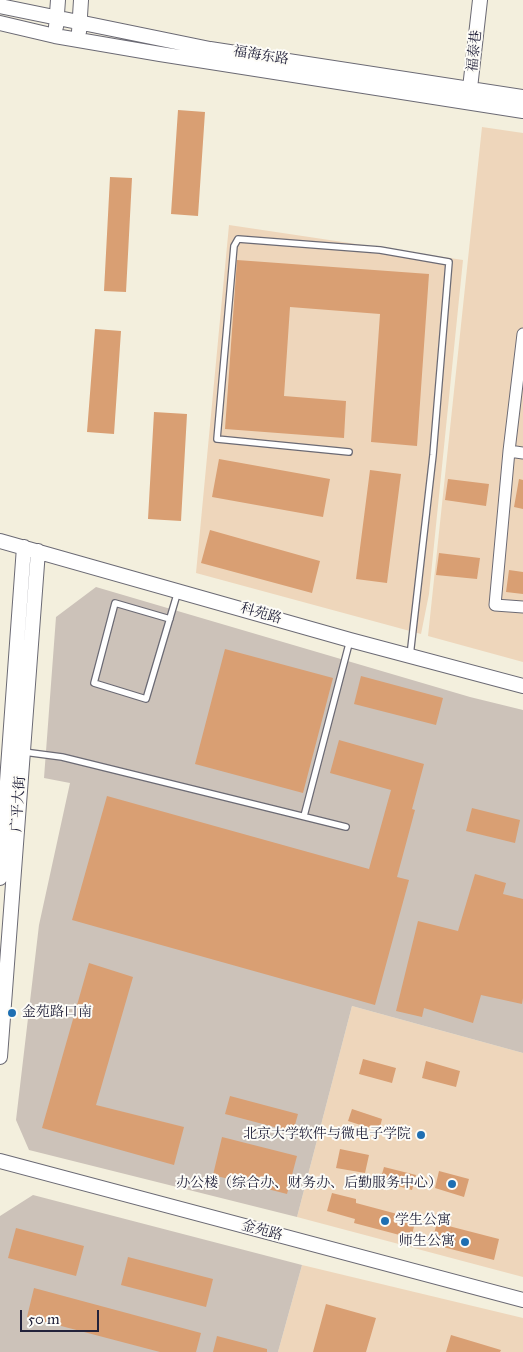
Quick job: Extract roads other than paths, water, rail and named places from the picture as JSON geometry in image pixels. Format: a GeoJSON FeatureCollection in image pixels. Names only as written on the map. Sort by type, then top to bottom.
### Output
{"type":"FeatureCollection","features":[{"type":"Feature","properties":{"kind":"street"},"geometry":{"type":"LineString","coordinates":[[55,36],[58,0]]}},
{"type":"Feature","properties":{"kind":"street"},"geometry":{"type":"LineString","coordinates":[[79,40],[81,0]]}},
{"type":"Feature","properties":{"kind":"street","name":"福泰巷"},"geometry":{"type":"LineString","coordinates":[[469,96],[480,0]]}},
{"type":"Feature","properties":{"kind":"street","name":"福海东路"},"geometry":{"type":"LineString","coordinates":[[0,6],[210,49],[469,96],[523,111]]}},
{"type":"Feature","properties":{"kind":"street","name":"福海东路"},"geometry":{"type":"LineString","coordinates":[[0,23],[55,36],[169,56],[469,96],[523,97]]}},
{"type":"Feature","properties":{"kind":"street"},"geometry":{"type":"LineString","coordinates":[[523,334],[509,451],[495,604],[523,607]]}},
{"type":"Feature","properties":{"kind":"street"},"geometry":{"type":"LineString","coordinates":[[509,451],[523,453]]}},
{"type":"Feature","properties":{"kind":"street","name":"科苑路"},"geometry":{"type":"LineString","coordinates":[[0,541],[350,640],[523,686]]}},
{"type":"Feature","properties":{"kind":"street","name":"广平大街"},"geometry":{"type":"LineString","coordinates":[[0,1057],[16,751],[24,547]]}},
{"type":"Feature","properties":{"kind":"street","name":"广平大街"},"geometry":{"type":"LineString","coordinates":[[0,878],[38,551]]}},
{"type":"Feature","properties":{"kind":"street","name":"金苑路"},"geometry":{"type":"LineString","coordinates":[[0,1161],[523,1300]]}},
{"type":"Feature","properties":{"kind":"lane"},"geometry":{"type":"LineString","coordinates":[[349,452],[217,439],[234,246],[238,239],[380,250],[449,262],[433,455],[410,656]]}},
{"type":"Feature","properties":{"kind":"lane"},"geometry":{"type":"LineString","coordinates":[[170,618],[115,603],[94,683],[146,699],[170,618],[178,591]]}},
{"type":"Feature","properties":{"kind":"lane"},"geometry":{"type":"LineString","coordinates":[[304,816],[350,640]]}},
{"type":"Feature","properties":{"kind":"lane"},"geometry":{"type":"LineString","coordinates":[[16,751],[62,757],[346,827]]}},
{"type":"Feature","properties":{"kind":"place","name":"金苑路口南"},"geometry":{"type":"Point","coordinates":[12,1013]}},
{"type":"Feature","properties":{"kind":"place","name":"北京大学软件与微电子学院"},"geometry":{"type":"Point","coordinates":[421,1135]}},
{"type":"Feature","properties":{"kind":"place","name":"办公楼（综合办、财务办、后勤服务中心）"},"geometry":{"type":"Point","coordinates":[452,1184]}},
{"type":"Feature","properties":{"kind":"place","name":"学生公寓"},"geometry":{"type":"Point","coordinates":[385,1221]}},
{"type":"Feature","properties":{"kind":"place","name":"师生公寓"},"geometry":{"type":"Point","coordinates":[465,1242]}}]}
